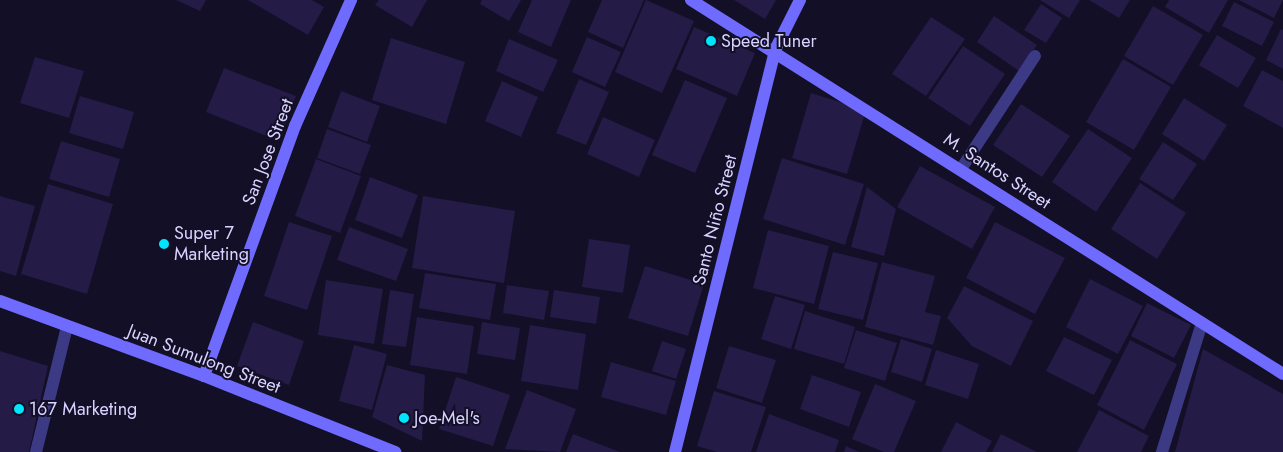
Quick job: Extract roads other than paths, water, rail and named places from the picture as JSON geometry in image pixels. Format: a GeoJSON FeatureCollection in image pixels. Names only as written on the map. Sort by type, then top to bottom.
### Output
{"type":"FeatureCollection","features":[{"type":"Feature","properties":{"kind":"street","name":"San Jose Street"},"geometry":{"type":"LineString","coordinates":[[204,376],[295,126],[351,0]]}},
{"type":"Feature","properties":{"kind":"street","name":"M. Santos Street"},"geometry":{"type":"LineString","coordinates":[[691,0],[774,50],[1283,374]]}},
{"type":"Feature","properties":{"kind":"street","name":"Santo Niño Street"},"geometry":{"type":"LineString","coordinates":[[675,452],[774,50],[800,0]]}},
{"type":"Feature","properties":{"kind":"street"},"geometry":{"type":"LineString","coordinates":[[961,169],[1035,56]]}},
{"type":"Feature","properties":{"kind":"street","name":"Juan Sumulong Street"},"geometry":{"type":"LineString","coordinates":[[0,301],[67,328],[204,376],[395,452]]}},
{"type":"Feature","properties":{"kind":"street"},"geometry":{"type":"LineString","coordinates":[[1162,452],[1202,323]]}},
{"type":"Feature","properties":{"kind":"street"},"geometry":{"type":"LineString","coordinates":[[36,452],[67,328]]}},
{"type":"Feature","properties":{"kind":"place","name":"Speed Tuner"},"geometry":{"type":"Point","coordinates":[711,41]}},
{"type":"Feature","properties":{"kind":"place","name":"Super 7 Marketing"},"geometry":{"type":"Point","coordinates":[164,244]}},
{"type":"Feature","properties":{"kind":"place","name":"167 Marketing"},"geometry":{"type":"Point","coordinates":[19,409]}},
{"type":"Feature","properties":{"kind":"place","name":"Joe-Mel's"},"geometry":{"type":"Point","coordinates":[404,418]}}]}
